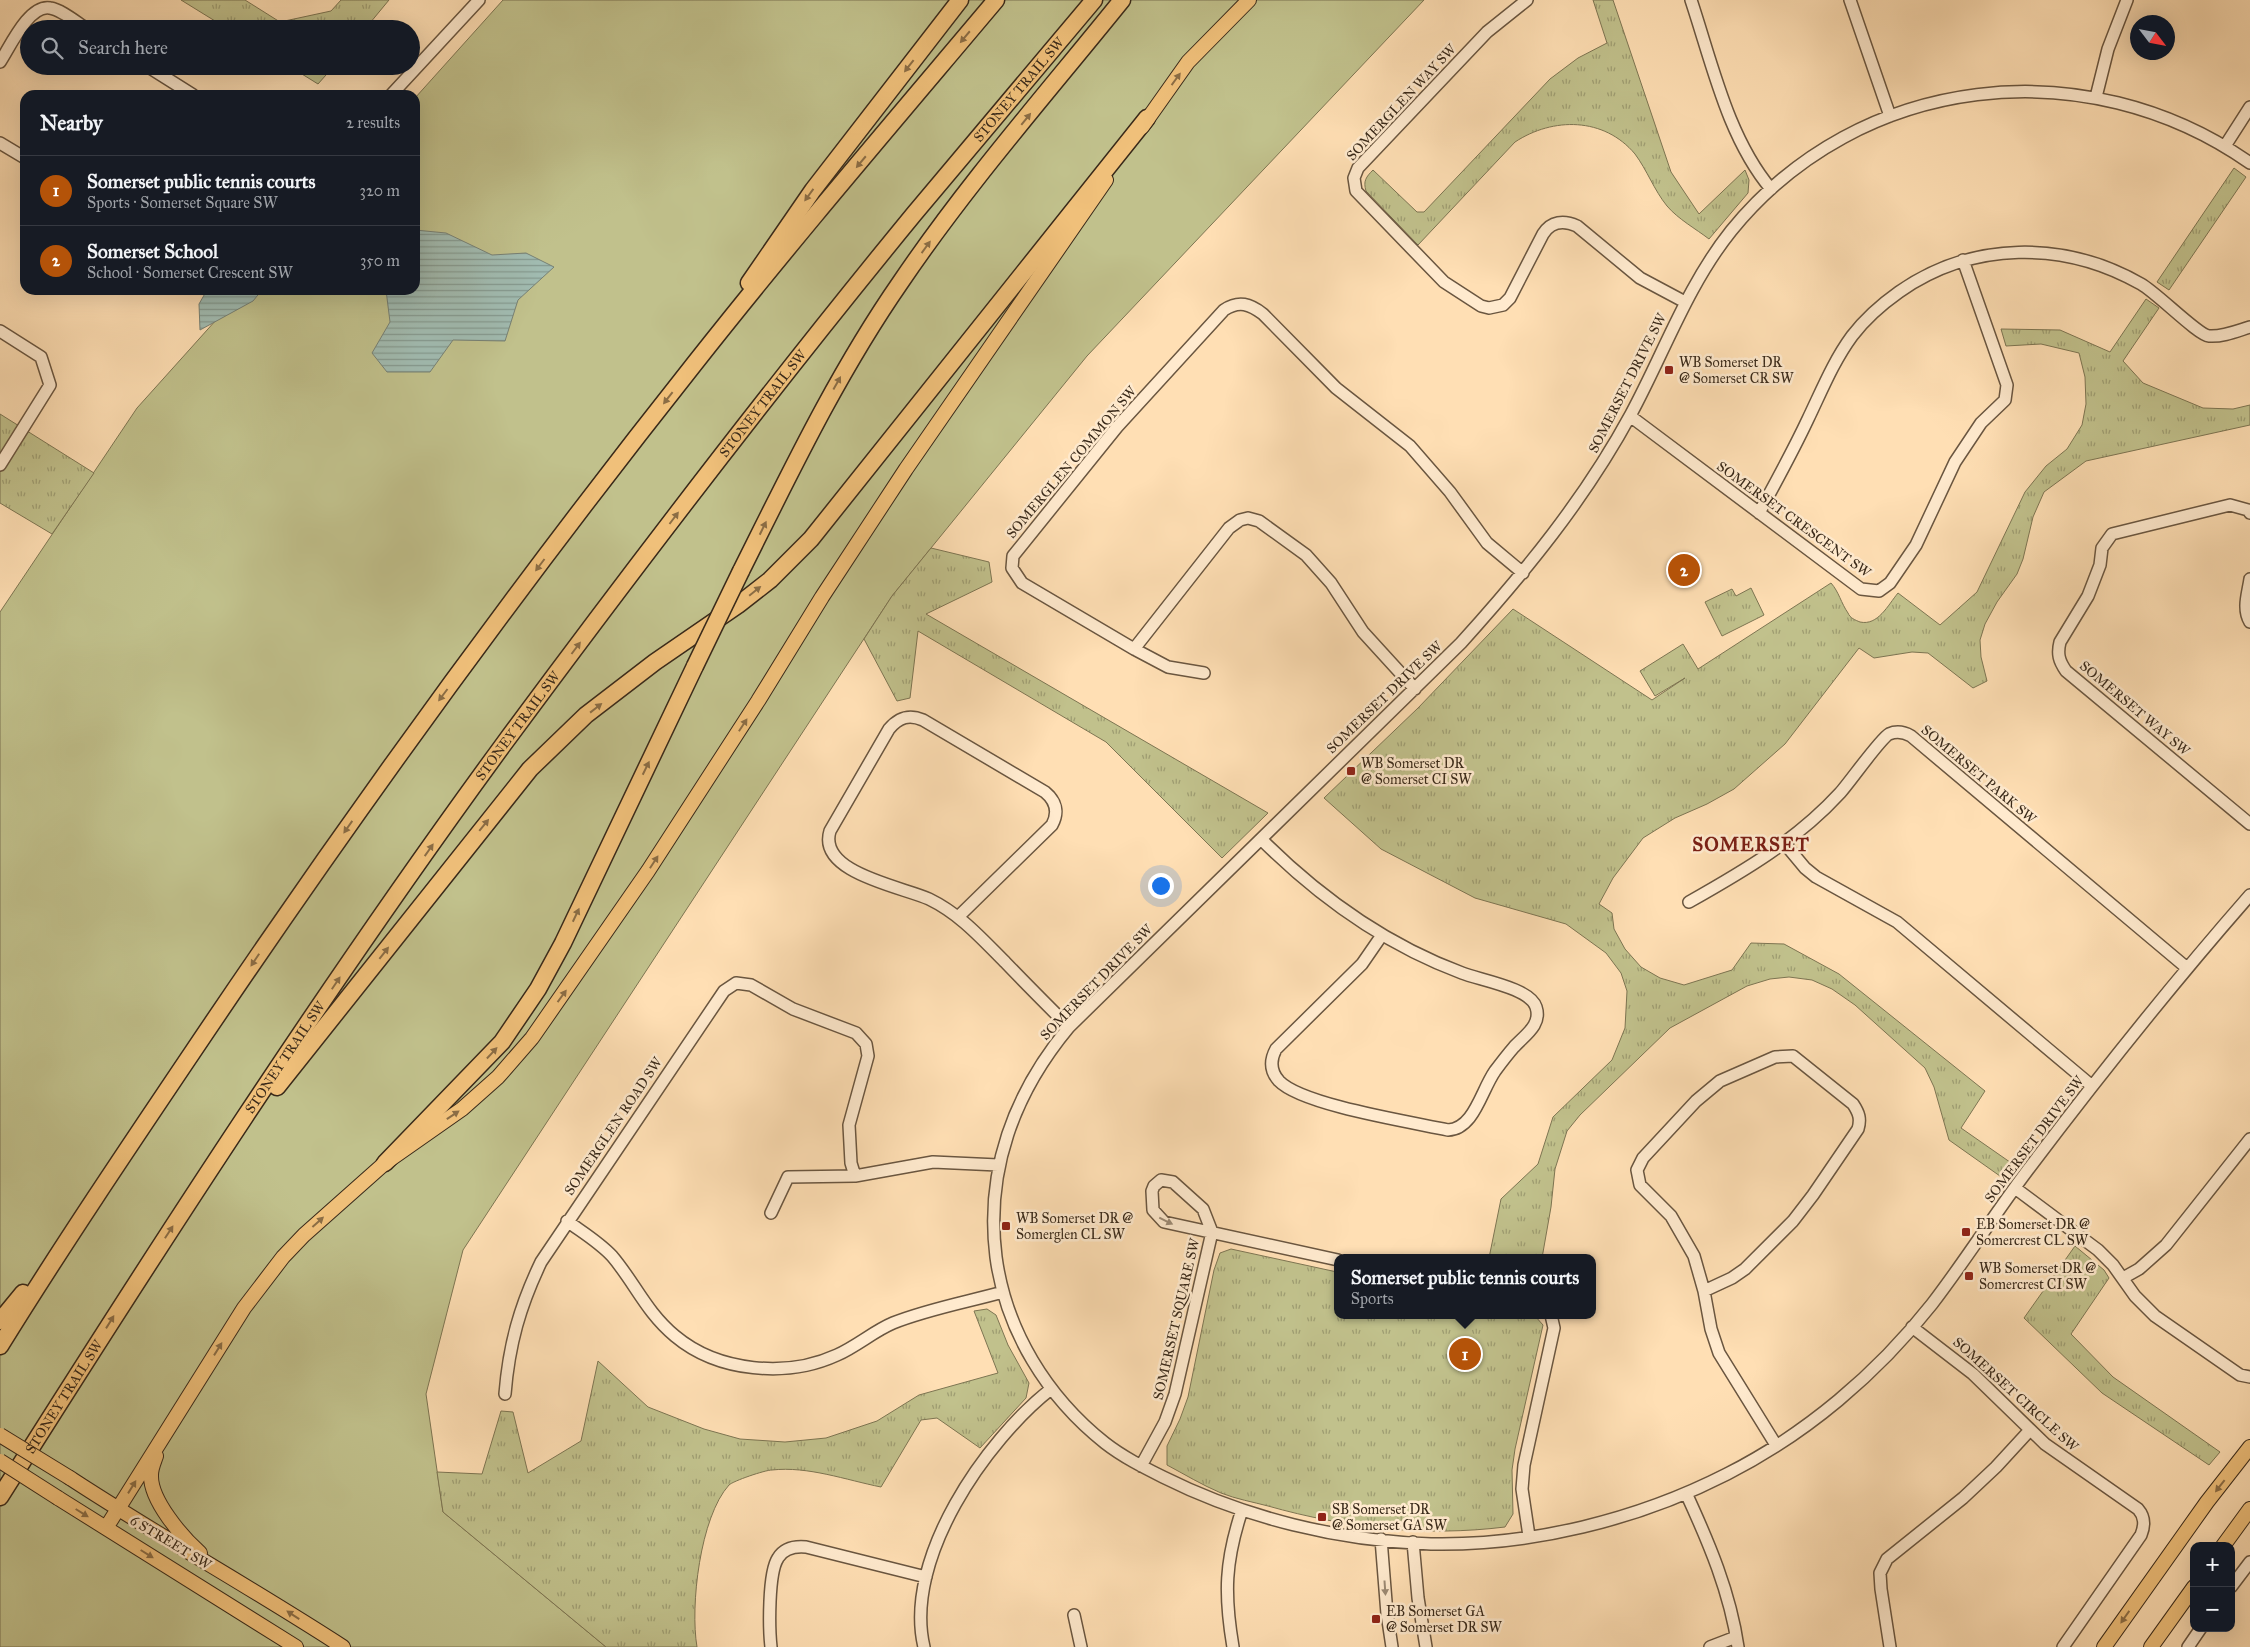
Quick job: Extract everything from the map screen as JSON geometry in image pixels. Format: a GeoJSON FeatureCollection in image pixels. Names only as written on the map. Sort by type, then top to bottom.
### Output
{"type":"FeatureCollection","features":[{"type":"Feature","properties":{"kind":"highway"},"geometry":{"type":"LineString","coordinates":[[698,360],[813,190],[960,0]]}},
{"type":"Feature","properties":{"kind":"highway"},"geometry":{"type":"LineString","coordinates":[[0,1346],[67,1238],[271,936],[422,722],[575,518],[698,360],[996,0]]}},
{"type":"Feature","properties":{"kind":"highway","name":"STONEY TRAIL SW"},"geometry":{"type":"LineString","coordinates":[[0,1497],[118,1309],[336,982],[502,748],[720,458],[913,216],[1094,0]]}},
{"type":"Feature","properties":{"kind":"highway"},"geometry":{"type":"LineString","coordinates":[[385,1163],[502,1042],[538,989],[563,943],[741,571],[838,382],[900,282],[949,216],[1122,0]]}},
{"type":"Feature","properties":{"kind":"highway"},"geometry":{"type":"LineString","coordinates":[[211,1169],[345,1003],[445,873],[530,769],[586,715],[655,662],[742,602],[770,580],[811,539],[1147,118]]}},
{"type":"Feature","properties":{"kind":"highway"},"geometry":{"type":"LineString","coordinates":[[0,1321],[67,1238]]}},
{"type":"Feature","properties":{"kind":"main road"},"geometry":{"type":"LineString","coordinates":[[106,1528],[244,1308],[283,1257],[304,1235],[385,1163],[462,1109],[498,1077],[532,1038],[648,871],[758,701],[822,597],[906,469],[1147,118],[1188,62],[1249,0]]}},
{"type":"Feature","properties":{"kind":"main road"},"geometry":{"type":"LineString","coordinates":[[173,1421],[152,1466],[153,1489],[163,1509],[174,1524],[194,1548],[219,1570]]}},
{"type":"Feature","properties":{"kind":"main road","name":"6 STREET SW"},"geometry":{"type":"LineString","coordinates":[[0,1435],[344,1647]]}},
{"type":"Feature","properties":{"kind":"main road"},"geometry":{"type":"LineString","coordinates":[[2104,1647],[2207,1502],[2250,1447]]}},
{"type":"Feature","properties":{"kind":"main road","name":"6 STREET SW"},"geometry":{"type":"LineString","coordinates":[[0,1461],[296,1647]]}},
{"type":"Feature","properties":{"kind":"main road"},"geometry":{"type":"LineString","coordinates":[[2226,1542],[2250,1509]]}},
{"type":"Feature","properties":{"kind":"main road"},"geometry":{"type":"LineString","coordinates":[[2151,1647],[2193,1587]]}},
{"type":"Feature","properties":{"kind":"street"},"geometry":{"type":"LineString","coordinates":[[420,64],[479,0]]}},
{"type":"Feature","properties":{"kind":"street","name":"SOMERGLEN WAY SW"},"geometry":{"type":"LineString","coordinates":[[1526,0],[1487,32],[1358,168],[1354,178],[1356,191],[1430,270],[1444,282],[1481,306],[1496,308],[1503,305],[1510,298],[1546,228],[1561,222],[1569,222],[1577,226],[1640,278],[1685,302]]}},
{"type":"Feature","properties":{"kind":"street"},"geometry":{"type":"LineString","coordinates":[[1691,0],[1735,131],[1745,152],[1771,189]]}},
{"type":"Feature","properties":{"kind":"street"},"geometry":{"type":"LineString","coordinates":[[1850,0],[1890,116]]}},
{"type":"Feature","properties":{"kind":"street"},"geometry":{"type":"LineString","coordinates":[[2096,97],[2099,77],[2108,49],[2128,0]]}},
{"type":"Feature","properties":{"kind":"street"},"geometry":{"type":"LineString","coordinates":[[27,20],[30,15],[40,8],[51,8],[72,20]]}},
{"type":"Feature","properties":{"kind":"street"},"geometry":{"type":"LineString","coordinates":[[0,62],[20,31]]}},
{"type":"Feature","properties":{"kind":"street"},"geometry":{"type":"LineString","coordinates":[[161,75],[185,90]]}},
{"type":"Feature","properties":{"kind":"street"},"geometry":{"type":"LineString","coordinates":[[396,90],[410,75]]}},
{"type":"Feature","properties":{"kind":"street","name":"SOMERSET DRIVE SW"},"geometry":{"type":"LineString","coordinates":[[2250,163],[2201,133],[2156,114],[2096,97],[2050,91],[1980,94],[1933,102],[1890,116],[1858,130],[1814,155],[1771,189],[1731,231],[1704,268],[1685,302],[1630,416],[1598,470],[1571,510],[1523,573],[1461,643],[1069,1027],[1041,1062],[1022,1095],[1006,1136],[998,1165],[994,1195],[994,1237],[1003,1292],[1022,1343],[1036,1367],[1051,1389],[1082,1423],[1107,1444],[1141,1466],[1190,1490],[1242,1510],[1305,1528],[1381,1540],[1430,1544],[1488,1541],[1529,1536],[1599,1522],[1650,1507],[1686,1493],[1728,1473],[1776,1445],[1845,1394],[1881,1361],[1912,1327],[1944,1287],[2015,1188],[2092,1086],[2187,968],[2250,895]]}},
{"type":"Feature","properties":{"kind":"street"},"geometry":{"type":"LineString","coordinates":[[2225,146],[2250,108]]}},
{"type":"Feature","properties":{"kind":"street"},"geometry":{"type":"LineString","coordinates":[[0,143],[20,155]]}},
{"type":"Feature","properties":{"kind":"street"},"geometry":{"type":"LineString","coordinates":[[1759,513],[1787,461],[1834,363],[1853,335],[1888,300],[1912,283],[1944,267],[1988,254],[2030,251],[2060,254],[2084,259],[2111,268],[2143,284],[2170,305],[2195,329],[2206,335],[2221,335],[2250,327]]}},
{"type":"Feature","properties":{"kind":"street","name":"SOMERSET CRESCENT SW"},"geometry":{"type":"LineString","coordinates":[[1630,416],[1864,591],[1879,591],[1890,583],[1916,545],[1963,448],[1981,423],[2003,402],[2006,395],[2007,384],[1963,260]]}},
{"type":"Feature","properties":{"kind":"street","name":"SOMERGLEN COMMON SW"},"geometry":{"type":"LineString","coordinates":[[1204,673],[1168,667],[1022,583],[1012,568],[1013,556],[1117,427],[1224,310],[1238,304],[1249,305],[1263,314],[1336,388],[1410,446],[1450,492],[1487,543],[1523,573]]}},
{"type":"Feature","properties":{"kind":"street"},"geometry":{"type":"LineString","coordinates":[[0,331],[41,357],[50,385],[0,466]]}},
{"type":"Feature","properties":{"kind":"street","name":"SOMERSET WAY SW"},"geometry":{"type":"LineString","coordinates":[[2250,513],[2248,510],[2230,505],[2112,534],[2102,548],[2100,565],[2088,596],[2060,642],[2058,650],[2059,657],[2066,670],[2250,824]]}},
{"type":"Feature","properties":{"kind":"street"},"geometry":{"type":"LineString","coordinates":[[1134,649],[1228,528],[1240,520],[1248,518],[1264,524],[1306,555],[1331,584],[1363,632],[1415,689]]}},
{"type":"Feature","properties":{"kind":"street"},"geometry":{"type":"LineString","coordinates":[[2250,579],[2246,606],[2246,615],[2250,622]]}},
{"type":"Feature","properties":{"kind":"street"},"geometry":{"type":"LineString","coordinates":[[958,917],[1052,826],[1056,814],[1055,804],[1045,792],[923,720],[905,717],[899,719],[890,729],[830,831],[828,844],[831,854],[837,860],[866,877],[929,899],[958,917],[1069,1027]]}},
{"type":"Feature","properties":{"kind":"street","name":"SOMERSET PARK SW"},"geometry":{"type":"LineString","coordinates":[[1689,902],[1785,844],[1834,800],[1888,735],[1898,732],[1906,733],[2187,968]]}},
{"type":"Feature","properties":{"kind":"street"},"geometry":{"type":"LineString","coordinates":[[1261,839],[1313,888],[1382,935],[1407,950],[1462,973],[1522,992],[1534,1003],[1538,1014],[1534,1027],[1505,1057],[1480,1097],[1469,1121],[1461,1127],[1448,1130],[1318,1101],[1280,1082],[1272,1071],[1272,1058],[1276,1049],[1362,964],[1382,935]]}},
{"type":"Feature","properties":{"kind":"street"},"geometry":{"type":"LineString","coordinates":[[1785,844],[1816,877],[1897,922],[2092,1086]]}},
{"type":"Feature","properties":{"kind":"street","name":"SOMERGLEN ROAD SW"},"geometry":{"type":"LineString","coordinates":[[505,1394],[508,1362],[518,1316],[541,1262],[566,1221],[724,991],[736,983],[751,985],[793,1009],[856,1033],[866,1044],[867,1062],[849,1125],[851,1163],[855,1176]]}},
{"type":"Feature","properties":{"kind":"street"},"geometry":{"type":"LineString","coordinates":[[1704,1291],[1732,1278],[1744,1269],[1793,1221],[1824,1180],[1858,1129],[1860,1121],[1858,1112],[1853,1104],[1793,1056],[1775,1057],[1727,1078],[1706,1091],[1639,1164],[1637,1180],[1671,1216],[1686,1240],[1694,1256],[1704,1291],[1710,1329],[1719,1353],[1776,1445]]}},
{"type":"Feature","properties":{"kind":"street"},"geometry":{"type":"LineString","coordinates":[[2123,1278],[2140,1269],[2166,1245],[2250,1139]]}},
{"type":"Feature","properties":{"kind":"street"},"geometry":{"type":"LineString","coordinates":[[770,1213],[788,1177],[855,1176],[933,1162],[998,1165]]}},
{"type":"Feature","properties":{"kind":"street","name":"SOMERSET SQUARE SW"},"geometry":{"type":"LineString","coordinates":[[1141,1466],[1165,1422],[1175,1394],[1212,1232],[1204,1208],[1173,1182],[1161,1180],[1154,1186],[1152,1191],[1153,1210],[1160,1219],[1169,1224],[1212,1232],[1334,1259]]}},
{"type":"Feature","properties":{"kind":"street"},"geometry":{"type":"LineString","coordinates":[[2015,1188],[2098,1250],[2123,1278],[2145,1308],[2161,1321],[2240,1375],[2250,1377]]}},
{"type":"Feature","properties":{"kind":"street"},"geometry":{"type":"LineString","coordinates":[[566,1221],[611,1255],[647,1307],[676,1336],[711,1357],[736,1364],[761,1368],[807,1366],[836,1356],[894,1323],[1003,1292]]}},
{"type":"Feature","properties":{"kind":"street"},"geometry":{"type":"LineString","coordinates":[[1529,1536],[1522,1489],[1524,1465],[1554,1328],[1552,1319]]}},
{"type":"Feature","properties":{"kind":"street","name":"SOMERSET CIRCLE SW"},"geometry":{"type":"LineString","coordinates":[[1912,1327],[1973,1374],[2030,1430],[2065,1460],[2138,1509],[2144,1521],[2141,1535],[2063,1647]]}},
{"type":"Feature","properties":{"kind":"street"},"geometry":{"type":"LineString","coordinates":[[924,1647],[921,1601],[926,1577],[943,1529],[976,1470],[1010,1426],[1051,1389]]}},
{"type":"Feature","properties":{"kind":"street"},"geometry":{"type":"LineString","coordinates":[[1890,1647],[1880,1581],[1880,1573],[1887,1559],[1963,1498],[2030,1430]]}},
{"type":"Feature","properties":{"kind":"street"},"geometry":{"type":"LineString","coordinates":[[1686,1493],[1713,1554],[1730,1605],[1737,1642],[1710,1647]]}},
{"type":"Feature","properties":{"kind":"street"},"geometry":{"type":"LineString","coordinates":[[1233,1647],[1227,1594],[1228,1559],[1242,1510]]}},
{"type":"Feature","properties":{"kind":"street"},"geometry":{"type":"LineString","coordinates":[[1381,1540],[1387,1614],[1392,1647]]}},
{"type":"Feature","properties":{"kind":"street"},"geometry":{"type":"LineString","coordinates":[[1413,1542],[1418,1598],[1426,1647]]}},
{"type":"Feature","properties":{"kind":"street"},"geometry":{"type":"LineString","coordinates":[[771,1647],[770,1603],[774,1565],[779,1557],[791,1548],[806,1547],[926,1577]]}},
{"type":"Feature","properties":{"kind":"street"},"geometry":{"type":"LineString","coordinates":[[2235,1582],[2250,1562]]}},
{"type":"Feature","properties":{"kind":"street"},"geometry":{"type":"LineString","coordinates":[[1074,1615],[1081,1647]]}},
{"type":"Feature","properties":{"kind":"street"},"geometry":{"type":"LineString","coordinates":[[2188,1647],[2198,1632]]}},
{"type":"Feature","properties":{"kind":"green space"},"geometry":{"type":"Polygon","coordinates":[[[181,0],[245,0],[277,20],[213,20],[181,0]]]}},
{"type":"Feature","properties":{"kind":"green space"},"geometry":{"type":"Polygon","coordinates":[[[341,0],[389,0],[372,20],[289,20],[331,11],[341,0]]]}},
{"type":"Feature","properties":{"kind":"green space"},"geometry":{"type":"Polygon","coordinates":[[[503,0],[1424,0],[1087,356],[892,596],[463,1250],[426,1394],[443,1512],[606,1647],[0,1647],[0,612],[137,408],[239,295],[420,295],[420,92],[503,0]]]}},
{"type":"Feature","properties":{"kind":"green space"},"geometry":{"type":"Polygon","coordinates":[[[1593,0],[1613,0],[1671,172],[1699,214],[1745,170],[1749,180],[1748,193],[1709,239],[1671,211],[1635,154],[1623,142],[1609,133],[1593,127],[1561,125],[1545,128],[1515,142],[1418,245],[1366,191],[1365,182],[1367,177],[1373,170],[1417,212],[1424,212],[1550,79],[1578,58],[1607,43],[1593,0]]]}},
{"type":"Feature","properties":{"kind":"green space"},"geometry":{"type":"Polygon","coordinates":[[[304,75],[326,75],[318,84],[304,75]]]}},
{"type":"Feature","properties":{"kind":"green space"},"geometry":{"type":"Polygon","coordinates":[[[2234,168],[2246,177],[2169,290],[2157,282],[2234,168]]]}},
{"type":"Feature","properties":{"kind":"green space"},"geometry":{"type":"Polygon","coordinates":[[[2146,299],[2159,308],[2123,361],[2143,383],[2203,408],[2233,409],[2250,405],[2250,425],[2086,461],[2044,492],[2033,517],[2023,559],[2017,574],[1997,602],[1985,624],[1980,640],[1981,657],[1987,681],[1973,688],[1928,653],[1912,652],[1874,658],[1859,648],[1785,744],[1734,789],[1707,804],[1675,818],[1643,838],[1613,878],[1599,904],[1612,913],[1614,929],[1625,949],[1641,967],[1660,978],[1684,985],[1732,970],[1751,943],[1784,944],[1839,974],[1985,1091],[1961,1128],[2017,1167],[2007,1181],[1949,1140],[1934,1087],[1925,1068],[1855,1005],[1832,989],[1812,980],[1789,977],[1770,979],[1747,986],[1670,1028],[1580,1115],[1567,1131],[1555,1169],[1543,1254],[1490,1254],[1501,1199],[1538,1164],[1553,1117],[1612,1060],[1625,1028],[1627,991],[1621,973],[1606,953],[1566,924],[1475,898],[1381,849],[1324,798],[1418,708],[1513,609],[1652,700],[1685,678],[1655,696],[1640,671],[1683,644],[1698,669],[1831,583],[1849,615],[1860,622],[1872,621],[1877,618],[1898,593],[1940,625],[1977,592],[2025,492],[2046,466],[2067,449],[2082,425],[2086,404],[2085,377],[2079,353],[2041,344],[2006,346],[2001,329],[2060,330],[2110,352],[2146,299]]]}},
{"type":"Feature","properties":{"kind":"green space"},"geometry":{"type":"Polygon","coordinates":[[[0,414],[94,473],[52,534],[0,503],[0,414]]]}},
{"type":"Feature","properties":{"kind":"green space"},"geometry":{"type":"Polygon","coordinates":[[[931,548],[989,562],[992,582],[926,614],[1268,813],[1222,858],[1106,742],[918,631],[910,698],[897,701],[864,639],[892,596],[931,548]]]}},
{"type":"Feature","properties":{"kind":"green space"},"geometry":{"type":"Polygon","coordinates":[[[1751,588],[1764,615],[1722,636],[1705,602],[1732,589],[1736,596],[1751,588]]]}},
{"type":"Feature","properties":{"kind":"green space"},"geometry":{"type":"Polygon","coordinates":[[[2075,1246],[2104,1270],[2109,1278],[2071,1334],[2113,1377],[2220,1452],[2209,1465],[2102,1393],[2024,1318],[2075,1246]]]}},
{"type":"Feature","properties":{"kind":"green space"},"geometry":{"type":"Polygon","coordinates":[[[1231,1249],[1334,1271],[1334,1319],[1538,1319],[1543,1325],[1515,1449],[1512,1470],[1513,1514],[1505,1527],[1475,1530],[1415,1531],[1327,1520],[1227,1495],[1207,1487],[1167,1465],[1167,1446],[1188,1397],[1214,1270],[1220,1253],[1231,1249]]]}},
{"type":"Feature","properties":{"kind":"green space"},"geometry":{"type":"Polygon","coordinates":[[[987,1309],[996,1315],[1008,1345],[1029,1383],[1026,1398],[980,1448],[937,1418],[921,1420],[881,1487],[827,1474],[786,1469],[763,1472],[743,1478],[729,1485],[719,1499],[704,1540],[696,1586],[695,1630],[697,1647],[606,1647],[443,1512],[437,1472],[482,1474],[501,1411],[513,1412],[528,1473],[581,1441],[598,1361],[648,1407],[704,1429],[740,1439],[785,1442],[826,1438],[877,1421],[919,1395],[998,1373],[974,1311],[987,1309]]]}},
{"type":"Feature","properties":{"kind":"shaded area"},"geometry":{"type":"Polygon","coordinates":[[[420,230],[446,233],[492,255],[526,253],[554,267],[518,300],[505,341],[453,340],[430,372],[387,372],[372,353],[390,322],[387,295],[420,295],[420,230]]]}},
{"type":"Feature","properties":{"kind":"shaded area"},"geometry":{"type":"Polygon","coordinates":[[[204,295],[258,295],[253,301],[200,330],[199,304],[204,295]]]}},
{"type":"Feature","properties":{"kind":"place","name":"WB Somerset DR @ Somerset CR SW"},"geometry":{"type":"Point","coordinates":[1669,370]}},
{"type":"Feature","properties":{"kind":"place","name":"Somerset School"},"geometry":{"type":"Point","coordinates":[1684,570]}},
{"type":"Feature","properties":{"kind":"place","name":"WB Somerset DR @ Somerset CI SW"},"geometry":{"type":"Point","coordinates":[1351,771]}},
{"type":"Feature","properties":{"kind":"place","name":"WB Somerset DR @ Somerglen CL SW"},"geometry":{"type":"Point","coordinates":[1006,1226]}},
{"type":"Feature","properties":{"kind":"place","name":"EB Somerset DR @ Somercrest CL SW"},"geometry":{"type":"Point","coordinates":[1966,1232]}},
{"type":"Feature","properties":{"kind":"place","name":"WB Somerset DR @ Somercrest CI SW"},"geometry":{"type":"Point","coordinates":[1969,1276]}},
{"type":"Feature","properties":{"kind":"place","name":"Somerset public tennis courts"},"geometry":{"type":"Point","coordinates":[1465,1354]}},
{"type":"Feature","properties":{"kind":"place","name":"SB Somerset DR @ Somerset GA SW"},"geometry":{"type":"Point","coordinates":[1322,1517]}},
{"type":"Feature","properties":{"kind":"place","name":"EB Somerset GA @ Somerset DR SW"},"geometry":{"type":"Point","coordinates":[1376,1619]}},
{"type":"Feature","properties":{"kind":"district","name":"SOMERSET"},"geometry":{"type":"Point","coordinates":[1751,844]}}]}
